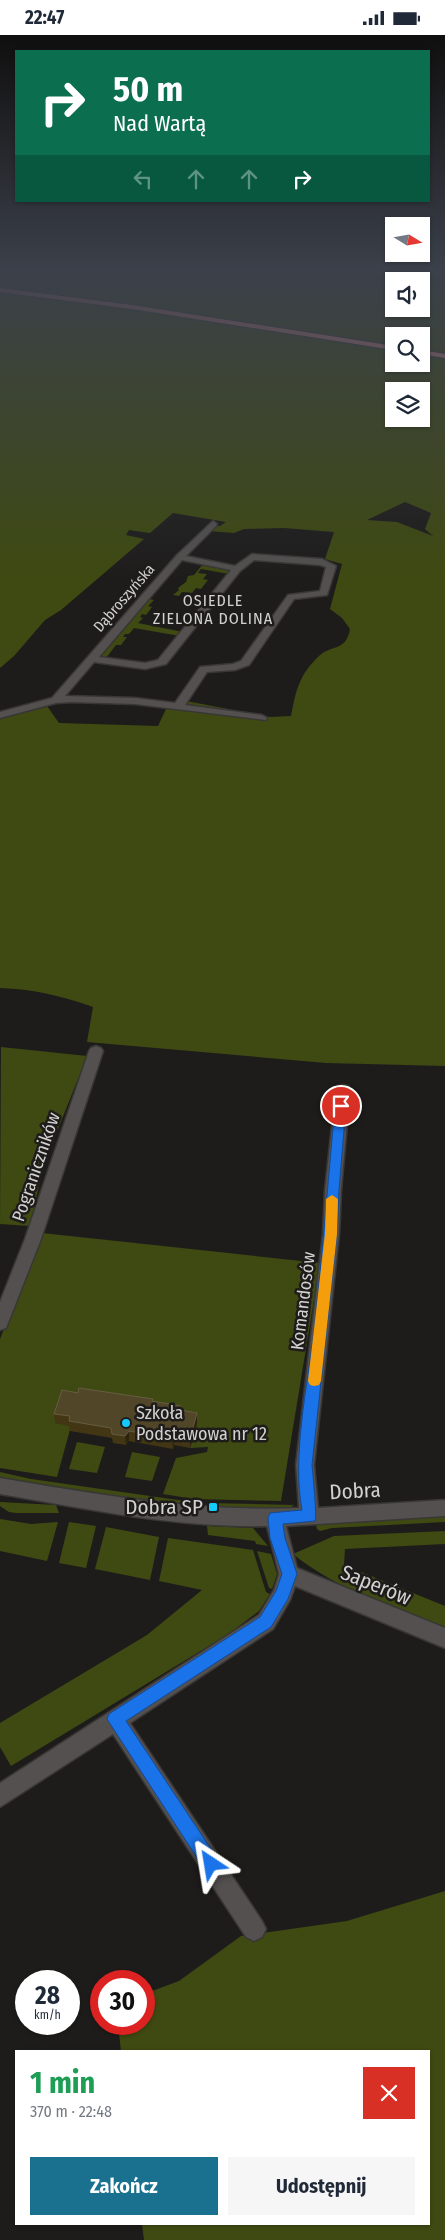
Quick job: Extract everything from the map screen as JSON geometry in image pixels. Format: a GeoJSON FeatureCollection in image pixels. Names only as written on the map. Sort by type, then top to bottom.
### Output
{"type":"FeatureCollection","features":[{"type":"Feature","properties":{"kind":"street","name":"Dąbroszyńska"},"geometry":{"type":"LineString","coordinates":[[56,700],[90,659],[212,523]]}},
{"type":"Feature","properties":{"kind":"street","name":"Dąbroszyńska"},"geometry":{"type":"LineString","coordinates":[[90,659],[145,666],[162,662],[246,560],[260,556],[322,562],[331,566],[324,593],[291,597],[245,663],[234,667],[204,669],[178,707]]}},
{"type":"Feature","properties":{"kind":"street"},"geometry":{"type":"LineString","coordinates":[[180,557],[237,569]]}},
{"type":"Feature","properties":{"kind":"street"},"geometry":{"type":"LineString","coordinates":[[0,715],[56,700],[72,699],[135,701],[262,718]]}},
{"type":"Feature","properties":{"kind":"street","name":"Pograniczników"},"geometry":{"type":"LineString","coordinates":[[0,1323],[33,1239],[96,1051]]}},
{"type":"Feature","properties":{"kind":"street","name":"Komandosów"},"geometry":{"type":"LineString","coordinates":[[310,1516],[306,1496],[305,1465],[331,1234],[342,1089]]}},
{"type":"Feature","properties":{"kind":"street","name":"Dobra"},"geometry":{"type":"LineString","coordinates":[[0,1486],[138,1510],[203,1516],[276,1518],[445,1508]]}},
{"type":"Feature","properties":{"kind":"street"},"geometry":{"type":"LineString","coordinates":[[0,1796],[266,1622],[283,1594],[289,1574],[278,1538],[276,1518]]}},
{"type":"Feature","properties":{"kind":"street","name":"Saperów"},"geometry":{"type":"LineString","coordinates":[[289,1574],[445,1638]]}},
{"type":"Feature","properties":{"kind":"street"},"geometry":{"type":"LineString","coordinates":[[115,1719],[254,1929]]}},
{"type":"Feature","properties":{"kind":"green space"},"geometry":{"type":"Polygon","coordinates":[[[0,374],[445,374],[445,1066],[326,1063],[87,1042],[93,1007],[47,994],[0,988],[0,717],[47,706],[59,723],[158,726],[166,709],[186,701],[270,717],[291,716],[299,683],[307,670],[324,652],[342,644],[348,636],[350,629],[342,618],[330,609],[342,564],[325,559],[334,532],[284,528],[244,529],[234,533],[208,531],[214,526],[220,526],[226,522],[173,513],[150,533],[129,530],[126,535],[144,539],[61,610],[45,620],[14,656],[0,668],[0,374]],[[405,502],[367,520],[397,522],[433,536],[425,529],[431,513],[405,502]]]}},
{"type":"Feature","properties":{"kind":"green space"},"geometry":{"type":"Polygon","coordinates":[[[203,564],[229,569],[230,572],[229,574],[201,569],[198,573],[207,574],[203,579],[208,580],[201,589],[196,588],[192,593],[182,592],[179,596],[173,595],[186,582],[188,576],[194,575],[203,564]]]}},
{"type":"Feature","properties":{"kind":"green space"},"geometry":{"type":"Polygon","coordinates":[[[149,599],[154,600],[148,606],[152,607],[146,615],[142,614],[140,617],[143,618],[138,623],[183,632],[180,636],[134,628],[129,634],[125,634],[123,637],[127,637],[121,645],[116,645],[106,658],[99,657],[149,599]]]}},
{"type":"Feature","properties":{"kind":"green space"},"geometry":{"type":"Polygon","coordinates":[[[1,1047],[87,1056],[43,1167],[30,1226],[0,1224],[1,1047]]]}},
{"type":"Feature","properties":{"kind":"green space"},"geometry":{"type":"Polygon","coordinates":[[[42,1233],[320,1263],[281,1501],[194,1499],[163,1494],[176,1458],[207,1452],[208,1447],[190,1448],[197,1423],[71,1426],[57,1477],[0,1468],[0,1339],[42,1233]]]}},
{"type":"Feature","properties":{"kind":"green space"},"geometry":{"type":"Polygon","coordinates":[[[77,1442],[105,1447],[97,1473],[69,1469],[77,1442]]]}},
{"type":"Feature","properties":{"kind":"green space"},"geometry":{"type":"Polygon","coordinates":[[[132,1452],[160,1457],[152,1481],[125,1477],[132,1452]]]}},
{"type":"Feature","properties":{"kind":"green space"},"geometry":{"type":"Polygon","coordinates":[[[0,1472],[31,1479],[192,1502],[191,1506],[106,1496],[0,1477],[0,1472]]]}},
{"type":"Feature","properties":{"kind":"green space"},"geometry":{"type":"Polygon","coordinates":[[[0,1502],[56,1505],[59,1513],[9,1512],[0,1506],[0,1502]]]}},
{"type":"Feature","properties":{"kind":"green space"},"geometry":{"type":"Polygon","coordinates":[[[210,1503],[294,1505],[290,1508],[210,1507],[210,1503]]]}},
{"type":"Feature","properties":{"kind":"green space"},"geometry":{"type":"Polygon","coordinates":[[[445,1516],[445,1522],[332,1528],[320,1531],[316,1525],[445,1516]]]}},
{"type":"Feature","properties":{"kind":"green space"},"geometry":{"type":"Polygon","coordinates":[[[0,1519],[31,1524],[58,1522],[47,1561],[0,1551],[0,1519]]]}},
{"type":"Feature","properties":{"kind":"green space"},"geometry":{"type":"Polygon","coordinates":[[[69,1522],[96,1526],[86,1568],[59,1563],[69,1522]]]}},
{"type":"Feature","properties":{"kind":"green space"},"geometry":{"type":"Polygon","coordinates":[[[207,1526],[253,1528],[268,1546],[256,1544],[255,1541],[208,1535],[207,1526]]]}},
{"type":"Feature","properties":{"kind":"green space"},"geometry":{"type":"Polygon","coordinates":[[[106,1527],[159,1537],[150,1580],[95,1569],[106,1527]]]}},
{"type":"Feature","properties":{"kind":"green space"},"geometry":{"type":"Polygon","coordinates":[[[445,1531],[445,1544],[345,1549],[344,1565],[445,1606],[445,1627],[366,1596],[328,1578],[293,1554],[334,1536],[445,1531]]]}},
{"type":"Feature","properties":{"kind":"green space"},"geometry":{"type":"Polygon","coordinates":[[[168,1538],[253,1550],[266,1592],[270,1594],[259,1611],[227,1635],[11,1766],[0,1747],[0,1723],[147,1635],[202,1590],[159,1581],[168,1538]]]}},
{"type":"Feature","properties":{"kind":"green space"},"geometry":{"type":"Polygon","coordinates":[[[257,1551],[271,1554],[277,1574],[272,1589],[269,1588],[257,1551]]]}},
{"type":"Feature","properties":{"kind":"green space"},"geometry":{"type":"Polygon","coordinates":[[[445,1891],[445,2240],[144,2240],[142,2225],[430,2225],[430,2050],[121,2050],[119,2035],[155,2035],[155,1990],[179,1981],[241,1936],[347,1921],[445,1891]]]}},
{"type":"Feature","properties":{"kind":"building","name":"Szkoła Podstawowa nr 12"},"geometry":{"type":"Polygon","coordinates":[[[79,1388],[153,1399],[152,1401],[181,1406],[180,1410],[197,1413],[190,1439],[173,1436],[172,1439],[129,1431],[125,1436],[112,1434],[111,1428],[69,1421],[70,1416],[54,1414],[62,1390],[78,1393],[79,1388]]]}},
{"type":"Feature","properties":{"kind":"slow traffic"},"geometry":{"type":"LineString","coordinates":[[314,1381],[331,1234],[332,1199]]}},
{"type":"Feature","properties":{"kind":"place","name":"Szkoła Podstawowa nr 12"},"geometry":{"type":"Point","coordinates":[126,1423]}},
{"type":"Feature","properties":{"kind":"place","name":"Dobra SP"},"geometry":{"type":"Point","coordinates":[213,1507]}},
{"type":"Feature","properties":{"kind":"district","name":"OSIEDLE ZIELONA DOLINA"},"geometry":{"type":"Point","coordinates":[213,609]}},
{"type":"Feature","properties":{"kind":"route"},"geometry":{"type":"LineString","coordinates":[[211,1864],[115,1719],[266,1622],[283,1594],[289,1574],[278,1538],[276,1518],[310,1516],[306,1496],[305,1465],[331,1234],[341,1106]]}}]}
